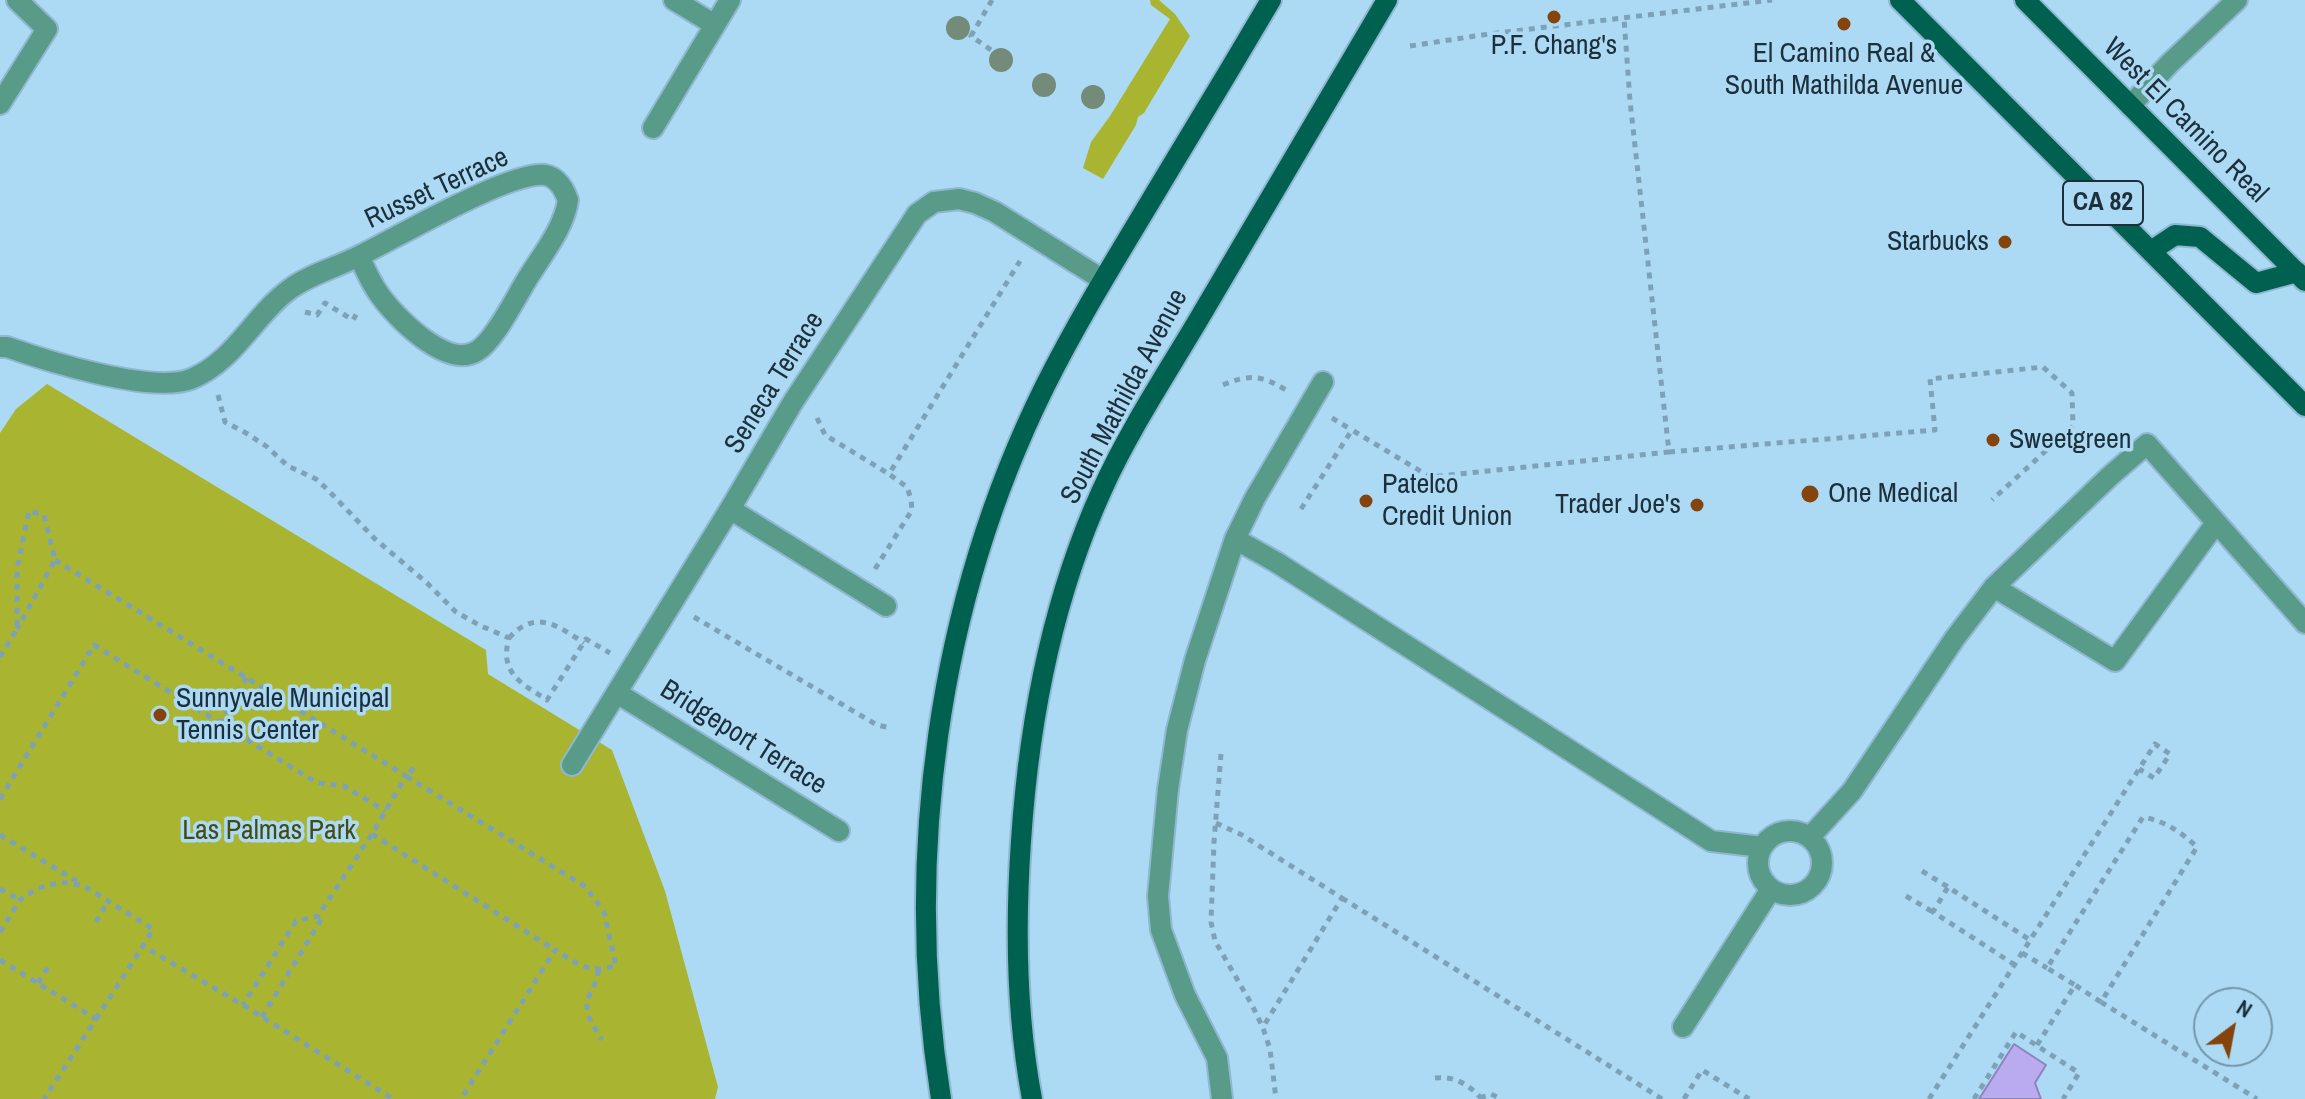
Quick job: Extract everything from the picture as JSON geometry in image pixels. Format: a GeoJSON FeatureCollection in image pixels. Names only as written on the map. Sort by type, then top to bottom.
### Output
{"type":"FeatureCollection","features":[{"type":"Feature","properties":{"kind":"main road"},"geometry":{"type":"LineString","coordinates":[[941,1099],[925,944],[929,814],[946,687],[974,572],[1003,483],[1044,388],[1103,280],[1271,0]]}},
{"type":"Feature","properties":{"kind":"main road","name":"South Mathilda Avenue"},"geometry":{"type":"LineString","coordinates":[[1032,1099],[1025,1061],[1018,962],[1017,904],[1025,784],[1044,666],[1072,565],[1102,489],[1141,416],[1387,0]]}},
{"type":"Feature","properties":{"kind":"main road","name":"CA 82"},"geometry":{"type":"LineString","coordinates":[[1900,0],[2305,406]]}},
{"type":"Feature","properties":{"kind":"main road","name":"West El Camino Real"},"geometry":{"type":"LineString","coordinates":[[2025,0],[2302,273]]}},
{"type":"Feature","properties":{"kind":"main road"},"geometry":{"type":"LineString","coordinates":[[2151,251],[2175,235],[2200,237],[2256,283],[2302,273]]}},
{"type":"Feature","properties":{"kind":"street"},"geometry":{"type":"LineString","coordinates":[[0,104],[47,29],[17,0]]}},
{"type":"Feature","properties":{"kind":"street"},"geometry":{"type":"LineString","coordinates":[[674,0],[715,25]]}},
{"type":"Feature","properties":{"kind":"street"},"geometry":{"type":"LineString","coordinates":[[653,128],[730,0]]}},
{"type":"Feature","properties":{"kind":"street"},"geometry":{"type":"LineString","coordinates":[[2130,106],[2237,0]]}},
{"type":"Feature","properties":{"kind":"street","name":"Russet Terrace"},"geometry":{"type":"LineString","coordinates":[[0,347],[58,364],[138,380],[165,382],[189,379],[211,367],[241,339],[268,307],[292,287],[497,187],[523,178],[551,176],[559,182],[568,200],[563,219],[508,311],[485,345],[469,355],[452,355],[406,325],[374,286],[359,256]]}},
{"type":"Feature","properties":{"kind":"street","name":"Seneca Terrace"},"geometry":{"type":"LineString","coordinates":[[572,765],[793,402],[917,214],[929,203],[959,199],[975,203],[995,212],[1103,280]]}},
{"type":"Feature","properties":{"kind":"street"},"geometry":{"type":"LineString","coordinates":[[1222,1099],[1217,1058],[1185,995],[1161,930],[1158,896],[1165,813],[1177,730],[1195,660],[1235,539],[1255,498],[1323,382]]}},
{"type":"Feature","properties":{"kind":"street"},"geometry":{"type":"LineString","coordinates":[[1810,837],[1852,791],[1955,638],[1994,587],[2147,444],[2305,623]]}},
{"type":"Feature","properties":{"kind":"street"},"geometry":{"type":"LineString","coordinates":[[730,509],[886,606]]}},
{"type":"Feature","properties":{"kind":"street"},"geometry":{"type":"LineString","coordinates":[[1994,587],[2115,661],[2216,523]]}},
{"type":"Feature","properties":{"kind":"street"},"geometry":{"type":"LineString","coordinates":[[1235,539],[1276,562],[1711,841],[1762,847]]}},
{"type":"Feature","properties":{"kind":"street","name":"Bridgeport Terrace"},"geometry":{"type":"LineString","coordinates":[[617,693],[839,831]]}},
{"type":"Feature","properties":{"kind":"street"},"geometry":{"type":"LineString","coordinates":[[1789,830],[1810,837],[1818,845],[1822,856],[1820,878],[1813,887],[1793,896],[1771,889],[1760,875],[1758,866],[1762,847],[1768,838],[1789,830]]}},
{"type":"Feature","properties":{"kind":"street"},"geometry":{"type":"LineString","coordinates":[[1683,1027],[1771,889]]}},
{"type":"Feature","properties":{"kind":"path"},"geometry":{"type":"LineString","coordinates":[[992,0],[971,36],[994,52]]}},
{"type":"Feature","properties":{"kind":"path"},"geometry":{"type":"LineString","coordinates":[[1410,46],[1772,0]]}},
{"type":"Feature","properties":{"kind":"path"},"geometry":{"type":"LineString","coordinates":[[1624,18],[1630,101],[1669,452]]}},
{"type":"Feature","properties":{"kind":"path"},"geometry":{"type":"LineString","coordinates":[[889,474],[1023,257]]}},
{"type":"Feature","properties":{"kind":"path"},"geometry":{"type":"LineString","coordinates":[[297,309],[317,315],[325,303],[353,320],[374,286]]}},
{"type":"Feature","properties":{"kind":"path"},"geometry":{"type":"LineString","coordinates":[[211,367],[225,422],[266,446],[288,466],[316,479],[375,539],[456,612],[509,638]]}},
{"type":"Feature","properties":{"kind":"path"},"geometry":{"type":"LineString","coordinates":[[1301,509],[1352,430],[1430,477],[1669,452],[1935,430],[1930,379],[2043,367],[2072,393],[2073,426],[1992,500]]}},
{"type":"Feature","properties":{"kind":"path"},"geometry":{"type":"LineString","coordinates":[[793,402],[819,419],[825,435],[907,487],[912,510],[862,590]]}},
{"type":"Feature","properties":{"kind":"path"},"geometry":{"type":"LineString","coordinates":[[0,657],[17,629],[55,560],[44,515],[29,511],[17,569],[17,629]]}},
{"type":"Feature","properties":{"kind":"path"},"geometry":{"type":"LineString","coordinates":[[55,560],[586,887],[604,912],[616,966],[598,970],[580,965],[372,834]]}},
{"type":"Feature","properties":{"kind":"path"},"geometry":{"type":"LineString","coordinates":[[671,603],[877,725],[891,728]]}},
{"type":"Feature","properties":{"kind":"path"},"geometry":{"type":"LineString","coordinates":[[584,643],[559,627],[527,623],[509,638],[506,662],[522,683],[547,700],[584,643],[586,639],[612,654]]}},
{"type":"Feature","properties":{"kind":"path"},"geometry":{"type":"LineString","coordinates":[[0,799],[94,645],[309,778],[319,783],[344,786],[385,811]]}},
{"type":"Feature","properties":{"kind":"path"},"geometry":{"type":"LineString","coordinates":[[219,724],[247,677]]}},
{"type":"Feature","properties":{"kind":"path"},"geometry":{"type":"LineString","coordinates":[[1929,1099],[2015,965],[2030,940],[2139,769],[2155,744],[2170,754],[2154,778],[2139,769]]}},
{"type":"Feature","properties":{"kind":"path"},"geometry":{"type":"LineString","coordinates":[[1221,754],[1210,904],[1215,941],[1263,1028],[1270,1049],[1276,1099]]}},
{"type":"Feature","properties":{"kind":"path"},"geometry":{"type":"LineString","coordinates":[[243,1005],[296,921],[318,916],[414,768]]}},
{"type":"Feature","properties":{"kind":"path"},"geometry":{"type":"LineString","coordinates":[[2047,968],[2143,817],[2164,822],[2197,847],[2101,1002]]}},
{"type":"Feature","properties":{"kind":"path"},"geometry":{"type":"LineString","coordinates":[[1216,823],[1242,835],[1662,1099]]}},
{"type":"Feature","properties":{"kind":"path"},"geometry":{"type":"LineString","coordinates":[[0,835],[153,929],[44,1099]]}},
{"type":"Feature","properties":{"kind":"path"},"geometry":{"type":"LineString","coordinates":[[1922,871],[2030,940]]}},
{"type":"Feature","properties":{"kind":"path"},"geometry":{"type":"LineString","coordinates":[[0,932],[20,900],[38,888],[61,882],[84,886]]}},
{"type":"Feature","properties":{"kind":"path"},"geometry":{"type":"LineString","coordinates":[[1933,912],[1948,887]]}},
{"type":"Feature","properties":{"kind":"path"},"geometry":{"type":"LineString","coordinates":[[0,889],[20,900]]}},
{"type":"Feature","properties":{"kind":"path"},"geometry":{"type":"LineString","coordinates":[[1906,896],[2015,965]]}},
{"type":"Feature","properties":{"kind":"path"},"geometry":{"type":"LineString","coordinates":[[1263,1028],[1342,898]]}},
{"type":"Feature","properties":{"kind":"path"},"geometry":{"type":"LineString","coordinates":[[96,922],[108,901]]}},
{"type":"Feature","properties":{"kind":"path"},"geometry":{"type":"LineString","coordinates":[[262,1017],[322,918],[318,916]]}},
{"type":"Feature","properties":{"kind":"path"},"geometry":{"type":"LineString","coordinates":[[143,946],[393,1099]]}},
{"type":"Feature","properties":{"kind":"path"},"geometry":{"type":"LineString","coordinates":[[461,1099],[555,950]]}},
{"type":"Feature","properties":{"kind":"path"},"geometry":{"type":"LineString","coordinates":[[2022,953],[2257,1099]]}},
{"type":"Feature","properties":{"kind":"path"},"geometry":{"type":"LineString","coordinates":[[0,960],[96,1019]]}},
{"type":"Feature","properties":{"kind":"path"},"geometry":{"type":"LineString","coordinates":[[38,983],[51,963]]}},
{"type":"Feature","properties":{"kind":"path"},"geometry":{"type":"LineString","coordinates":[[598,970],[598,979],[586,1007],[587,1015],[602,1040]]}},
{"type":"Feature","properties":{"kind":"path"},"geometry":{"type":"LineString","coordinates":[[2037,1045],[2075,985]]}},
{"type":"Feature","properties":{"kind":"path"},"geometry":{"type":"LineString","coordinates":[[1974,1099],[2016,1032],[2079,1073],[2063,1099]]}},
{"type":"Feature","properties":{"kind":"path"},"geometry":{"type":"LineString","coordinates":[[1684,1099],[1702,1070],[1749,1099]]}},
{"type":"Feature","properties":{"kind":"path"},"geometry":{"type":"LineString","coordinates":[[1435,1078],[1459,1080],[1480,1098],[1491,1094],[1501,1099]]}},
{"type":"Feature","properties":{"kind":"path"},"geometry":{"type":"LineString","coordinates":[[1733,1099],[1738,1092]]}},
{"type":"Feature","properties":{"kind":"green space"},"geometry":{"type":"Polygon","coordinates":[[[1150,0],[1159,0],[1175,14],[1190,36],[1103,179],[1083,168],[1091,142],[1170,19],[1151,5],[1150,0]]]}},
{"type":"Feature","properties":{"kind":"green space","name":"Las Palmas Park"},"geometry":{"type":"Polygon","coordinates":[[[47,384],[486,650],[488,674],[612,750],[665,891],[718,1087],[715,1099],[0,1099],[0,433],[16,409],[47,384]]]}},
{"type":"Feature","properties":{"kind":"shaded area"},"geometry":{"type":"Polygon","coordinates":[[[2014,1044],[2046,1065],[2035,1083],[2041,1099],[1979,1099],[2014,1044]]]}},
{"type":"Feature","properties":{"kind":"place","name":"P.F. Chang's"},"geometry":{"type":"Point","coordinates":[1554,17]}},
{"type":"Feature","properties":{"kind":"place","name":"El Camino Real & South Mathilda Avenue"},"geometry":{"type":"Point","coordinates":[1844,24]}},
{"type":"Feature","properties":{"kind":"place","name":"Starbucks"},"geometry":{"type":"Point","coordinates":[2005,242]}},
{"type":"Feature","properties":{"kind":"place","name":"Sweetgreen"},"geometry":{"type":"Point","coordinates":[1993,440]}},
{"type":"Feature","properties":{"kind":"place","name":"One Medical"},"geometry":{"type":"Point","coordinates":[1810,494]}},
{"type":"Feature","properties":{"kind":"place","name":"Patelco Credit Union"},"geometry":{"type":"Point","coordinates":[1366,501]}},
{"type":"Feature","properties":{"kind":"place","name":"Trader Joe's"},"geometry":{"type":"Point","coordinates":[1697,505]}},
{"type":"Feature","properties":{"kind":"place","name":"Sunnyvale Municipal Tennis Center"},"geometry":{"type":"Point","coordinates":[160,715]}}]}
